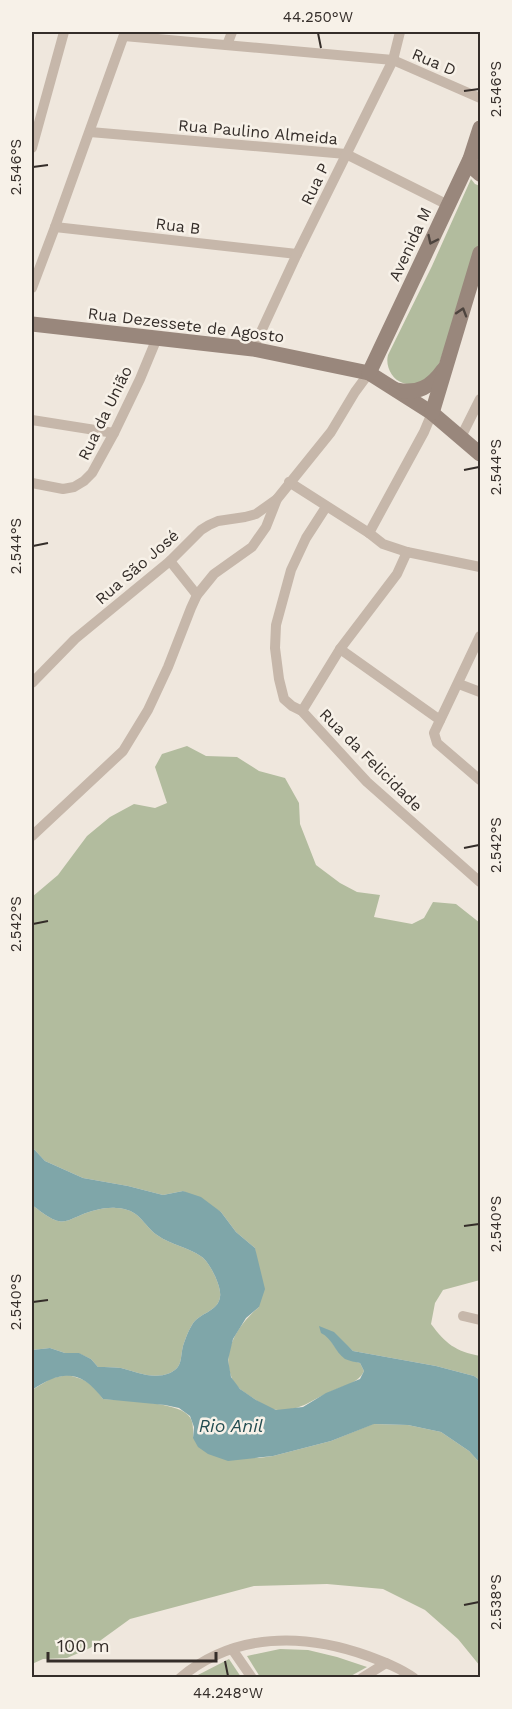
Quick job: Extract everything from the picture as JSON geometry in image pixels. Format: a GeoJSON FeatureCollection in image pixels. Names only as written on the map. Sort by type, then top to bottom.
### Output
{"type":"FeatureCollection","features":[{"type":"Feature","properties":{"kind":"street"},"geometry":{"type":"LineString","coordinates":[[32,148],[64,32]]}},
{"type":"Feature","properties":{"kind":"street"},"geometry":{"type":"LineString","coordinates":[[227,45],[232,32]]}},
{"type":"Feature","properties":{"kind":"street","name":"Rua P"},"geometry":{"type":"LineString","coordinates":[[253,349],[297,254],[393,60],[400,32]]}},
{"type":"Feature","properties":{"kind":"street"},"geometry":{"type":"LineString","coordinates":[[32,288],[125,34]]}},
{"type":"Feature","properties":{"kind":"street","name":"Rua D"},"geometry":{"type":"LineString","coordinates":[[125,34],[393,60],[480,98]]}},
{"type":"Feature","properties":{"kind":"street","name":"Avenida M"},"geometry":{"type":"LineString","coordinates":[[369,373],[470,159],[480,129]]}},
{"type":"Feature","properties":{"kind":"street","name":"Rua Paulino Almeida"},"geometry":{"type":"LineString","coordinates":[[90,132],[346,154],[448,205]]}},
{"type":"Feature","properties":{"kind":"street"},"geometry":{"type":"LineString","coordinates":[[470,159],[472,167],[480,174]]}},
{"type":"Feature","properties":{"kind":"street","name":"Rua B"},"geometry":{"type":"LineString","coordinates":[[56,227],[297,254]]}},
{"type":"Feature","properties":{"kind":"street"},"geometry":{"type":"LineString","coordinates":[[369,533],[432,413],[480,256]]}},
{"type":"Feature","properties":{"kind":"street","name":"Rua Dezessete de Agosto"},"geometry":{"type":"LineString","coordinates":[[32,324],[253,349],[369,373],[432,413],[480,454]]}},
{"type":"Feature","properties":{"kind":"street","name":"Rua da União"},"geometry":{"type":"LineString","coordinates":[[32,483],[63,489],[74,487],[93,473],[140,380],[157,338]]}},
{"type":"Feature","properties":{"kind":"street"},"geometry":{"type":"LineString","coordinates":[[381,347],[380,371],[393,388],[407,392],[421,390],[434,382],[445,368]]}},
{"type":"Feature","properties":{"kind":"street"},"geometry":{"type":"LineString","coordinates":[[32,836],[123,751],[148,710],[197,596],[214,574],[252,548],[266,527],[277,499],[331,432],[369,373]]}},
{"type":"Feature","properties":{"kind":"street"},"geometry":{"type":"LineString","coordinates":[[461,437],[480,399]]}},
{"type":"Feature","properties":{"kind":"street"},"geometry":{"type":"LineString","coordinates":[[32,420],[114,433]]}},
{"type":"Feature","properties":{"kind":"street"},"geometry":{"type":"LineString","coordinates":[[289,483],[383,544],[406,552],[480,567]]}},
{"type":"Feature","properties":{"kind":"street","name":"Rua São José"},"geometry":{"type":"LineString","coordinates":[[32,683],[75,639],[170,561],[201,530],[218,521],[256,514],[277,499]]}},
{"type":"Feature","properties":{"kind":"street","name":"Rua da Felicidade"},"geometry":{"type":"LineString","coordinates":[[326,507],[306,538],[291,570],[276,625],[275,648],[284,699],[302,711],[367,782],[480,882]]}},
{"type":"Feature","properties":{"kind":"street"},"geometry":{"type":"LineString","coordinates":[[302,711],[340,649],[397,574],[406,552]]}},
{"type":"Feature","properties":{"kind":"street"},"geometry":{"type":"LineString","coordinates":[[170,561],[197,596]]}},
{"type":"Feature","properties":{"kind":"street"},"geometry":{"type":"LineString","coordinates":[[480,636],[434,733],[437,743],[480,780]]}},
{"type":"Feature","properties":{"kind":"street"},"geometry":{"type":"LineString","coordinates":[[340,649],[440,720]]}},
{"type":"Feature","properties":{"kind":"street"},"geometry":{"type":"LineString","coordinates":[[459,684],[480,692]]}},
{"type":"Feature","properties":{"kind":"street"},"geometry":{"type":"LineString","coordinates":[[463,1316],[480,1320]]}},
{"type":"Feature","properties":{"kind":"street"},"geometry":{"type":"LineString","coordinates":[[180,1677],[195,1666],[232,1649],[262,1642],[305,1640],[344,1648],[386,1663],[414,1677]]}},
{"type":"Feature","properties":{"kind":"street"},"geometry":{"type":"LineString","coordinates":[[232,1649],[252,1677]]}},
{"type":"Feature","properties":{"kind":"street"},"geometry":{"type":"LineString","coordinates":[[368,1676],[386,1663]]}},
{"type":"Feature","properties":{"kind":"green space"},"geometry":{"type":"Polygon","coordinates":[[[471,179],[480,186],[480,242],[437,370],[423,386],[403,383],[390,372],[388,355],[432,266],[471,179]]]}},
{"type":"Feature","properties":{"kind":"green space"},"geometry":{"type":"Polygon","coordinates":[[[187,746],[206,756],[237,757],[259,771],[285,778],[299,803],[300,824],[316,865],[340,883],[357,892],[380,895],[374,917],[412,924],[424,918],[433,902],[456,904],[480,923],[480,1280],[443,1290],[435,1303],[431,1324],[452,1346],[480,1356],[480,1380],[474,1376],[436,1366],[353,1351],[345,1344],[328,1336],[341,1354],[360,1363],[364,1371],[358,1379],[300,1407],[278,1410],[266,1406],[247,1394],[232,1380],[228,1356],[239,1329],[259,1307],[255,1248],[236,1232],[221,1212],[183,1191],[163,1195],[83,1178],[45,1161],[32,1147],[32,897],[58,875],[87,836],[110,817],[134,804],[155,808],[167,803],[155,767],[162,754],[187,746]]]}},
{"type":"Feature","properties":{"kind":"green space"},"geometry":{"type":"Polygon","coordinates":[[[32,1205],[49,1217],[62,1221],[98,1210],[124,1209],[136,1214],[162,1238],[205,1260],[217,1282],[220,1297],[216,1306],[192,1325],[183,1346],[179,1365],[174,1371],[151,1376],[121,1368],[98,1367],[91,1359],[78,1353],[65,1353],[50,1348],[32,1350],[32,1205]]]}},
{"type":"Feature","properties":{"kind":"green space"},"geometry":{"type":"Polygon","coordinates":[[[68,1375],[89,1383],[103,1399],[148,1402],[182,1411],[191,1420],[193,1437],[259,1458],[331,1441],[373,1424],[408,1425],[441,1432],[469,1451],[480,1463],[480,1666],[458,1639],[425,1610],[383,1589],[327,1584],[254,1586],[130,1619],[90,1648],[67,1658],[43,1659],[32,1664],[32,1390],[52,1378],[68,1375]]]}},
{"type":"Feature","properties":{"kind":"green space"},"geometry":{"type":"Polygon","coordinates":[[[280,1649],[308,1650],[367,1667],[349,1677],[260,1677],[247,1656],[280,1649]]]}},
{"type":"Feature","properties":{"kind":"green space"},"geometry":{"type":"Polygon","coordinates":[[[229,1659],[241,1677],[194,1677],[229,1659]]]}},
{"type":"Feature","properties":{"kind":"water","name":"Rio Anil"},"geometry":{"type":"Polygon","coordinates":[[[32,1147],[45,1161],[83,1178],[163,1195],[183,1191],[201,1197],[221,1212],[236,1232],[255,1248],[265,1289],[259,1307],[246,1318],[233,1339],[228,1360],[231,1377],[240,1389],[276,1410],[303,1407],[326,1393],[360,1379],[364,1371],[360,1363],[347,1360],[342,1356],[321,1333],[319,1326],[334,1332],[353,1351],[436,1366],[474,1376],[480,1380],[480,1463],[469,1451],[441,1432],[408,1425],[374,1424],[331,1441],[273,1456],[228,1461],[208,1454],[198,1447],[193,1438],[194,1427],[190,1416],[179,1408],[103,1399],[87,1382],[70,1376],[52,1379],[32,1390],[32,1350],[50,1348],[65,1353],[79,1353],[91,1359],[98,1367],[121,1368],[151,1376],[174,1371],[179,1365],[183,1346],[192,1325],[216,1306],[220,1293],[215,1276],[202,1257],[157,1235],[130,1211],[116,1208],[103,1209],[62,1221],[49,1217],[32,1205],[32,1147]]]}}]}
